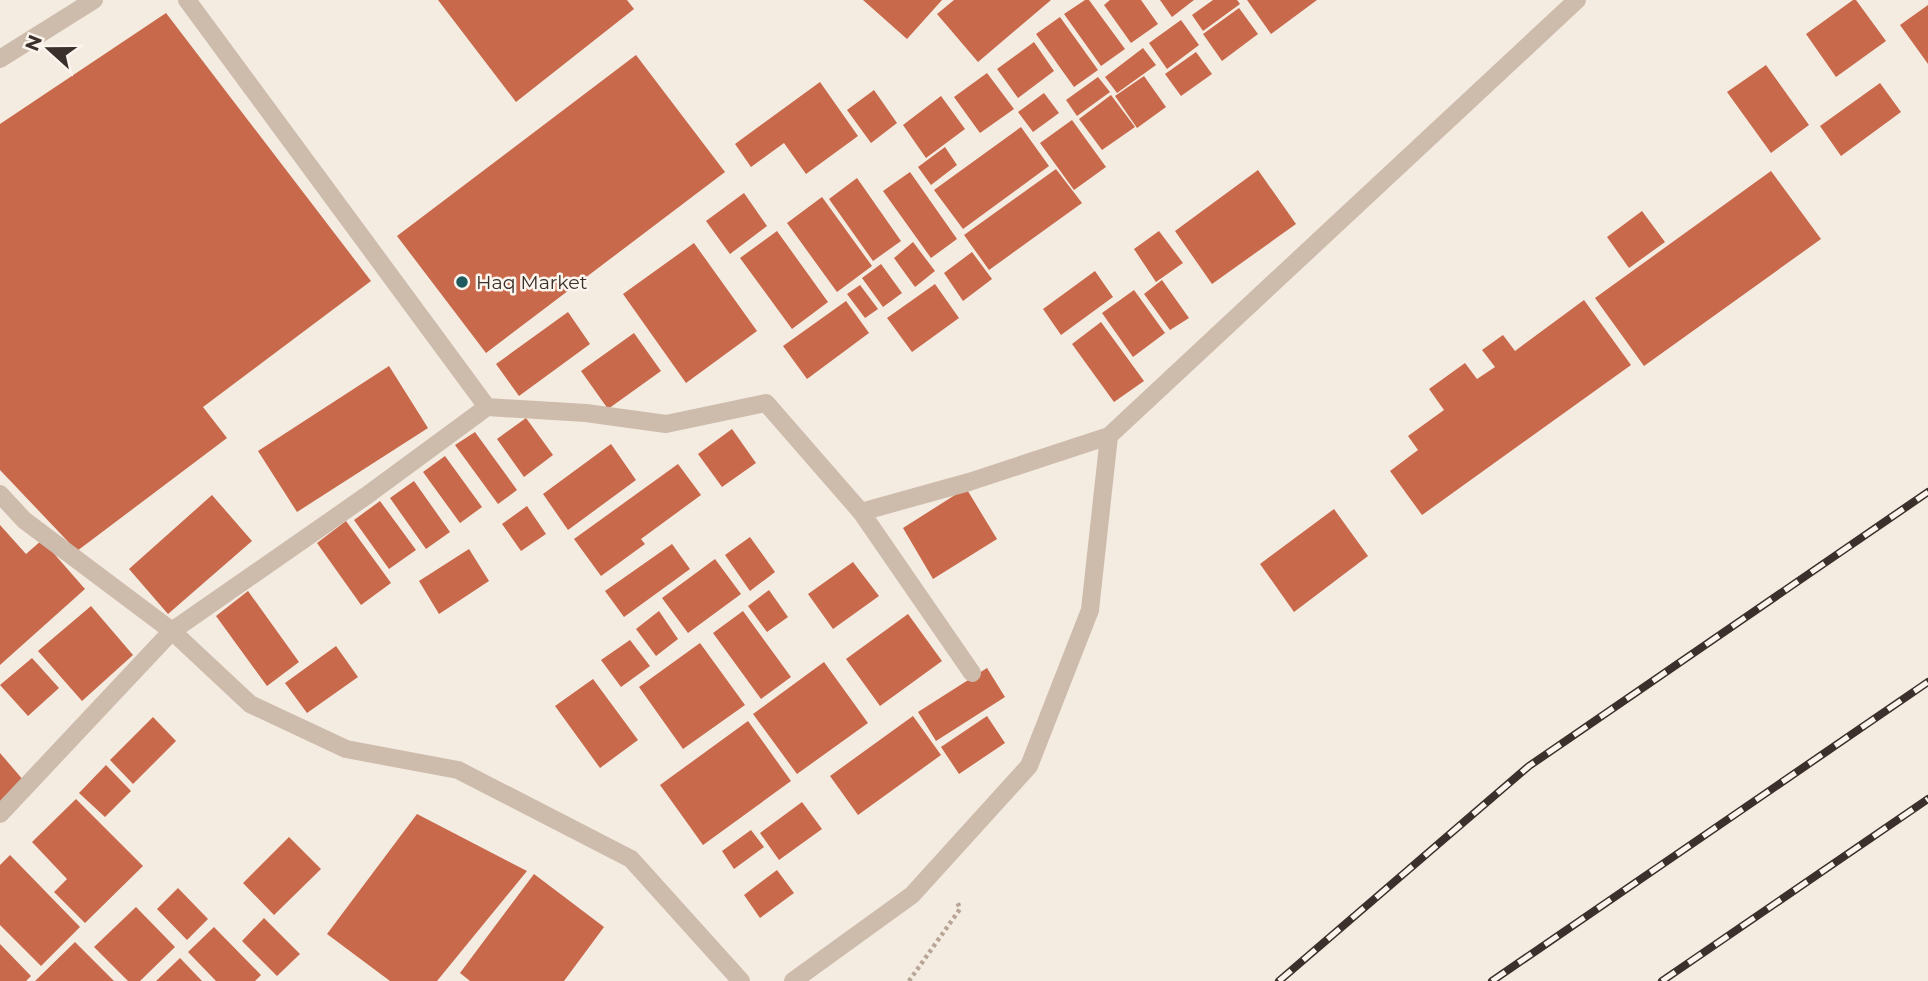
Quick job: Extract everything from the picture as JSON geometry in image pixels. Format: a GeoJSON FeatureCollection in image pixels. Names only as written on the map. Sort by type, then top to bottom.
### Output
{"type":"FeatureCollection","features":[{"type":"Feature","properties":{"kind":"street"},"geometry":{"type":"LineString","coordinates":[[0,59],[94,0]]}},
{"type":"Feature","properties":{"kind":"street"},"geometry":{"type":"LineString","coordinates":[[187,0],[487,407]]}},
{"type":"Feature","properties":{"kind":"street"},"geometry":{"type":"LineString","coordinates":[[861,512],[969,482],[1110,436],[1577,0]]}},
{"type":"Feature","properties":{"kind":"street"},"geometry":{"type":"LineString","coordinates":[[0,814],[172,631],[366,496],[487,407],[586,413],[666,424],[766,403],[861,512],[972,673]]}},
{"type":"Feature","properties":{"kind":"street"},"geometry":{"type":"LineString","coordinates":[[793,981],[912,895],[1029,766],[1090,610],[1110,436]]}},
{"type":"Feature","properties":{"kind":"street"},"geometry":{"type":"LineString","coordinates":[[0,494],[24,520],[172,631],[250,704],[346,750],[458,770],[631,859],[741,981]]}},
{"type":"Feature","properties":{"kind":"building"},"geometry":{"type":"Polygon","coordinates":[[[438,0],[627,0],[634,9],[516,102],[438,0]]]}},
{"type":"Feature","properties":{"kind":"building"},"geometry":{"type":"Polygon","coordinates":[[[863,0],[942,0],[907,39],[863,0]]]}},
{"type":"Feature","properties":{"kind":"building"},"geometry":{"type":"Polygon","coordinates":[[[954,0],[1051,0],[978,62],[937,14],[954,0]]]}},
{"type":"Feature","properties":{"kind":"building"},"geometry":{"type":"Polygon","coordinates":[[[1089,0],[1125,49],[1101,66],[1064,14],[1089,0]]]}},
{"type":"Feature","properties":{"kind":"building"},"geometry":{"type":"Polygon","coordinates":[[[1110,0],[1141,0],[1158,24],[1131,43],[1104,5],[1110,0]]]}},
{"type":"Feature","properties":{"kind":"building"},"geometry":{"type":"Polygon","coordinates":[[[1160,0],[1194,0],[1172,17],[1160,0]]]}},
{"type":"Feature","properties":{"kind":"building"},"geometry":{"type":"Polygon","coordinates":[[[1213,0],[1237,0],[1240,4],[1203,31],[1192,15],[1213,0]]]}},
{"type":"Feature","properties":{"kind":"building"},"geometry":{"type":"Polygon","coordinates":[[[1247,0],[1317,0],[1271,34],[1247,0]]]}},
{"type":"Feature","properties":{"kind":"building"},"geometry":{"type":"Polygon","coordinates":[[[1856,0],[1886,41],[1836,77],[1806,34],[1856,0]]]}},
{"type":"Feature","properties":{"kind":"building"},"geometry":{"type":"Polygon","coordinates":[[[1928,5],[1928,64],[1900,25],[1928,5]]]}},
{"type":"Feature","properties":{"kind":"building"},"geometry":{"type":"Polygon","coordinates":[[[1239,8],[1258,34],[1222,61],[1203,34],[1239,8]]]}},
{"type":"Feature","properties":{"kind":"building"},"geometry":{"type":"Polygon","coordinates":[[[166,13],[371,281],[203,407],[227,438],[77,551],[0,470],[0,124],[166,13]]]}},
{"type":"Feature","properties":{"kind":"building"},"geometry":{"type":"Polygon","coordinates":[[[1060,17],[1098,70],[1074,87],[1036,34],[1060,17]]]}},
{"type":"Feature","properties":{"kind":"building"},"geometry":{"type":"Polygon","coordinates":[[[1181,20],[1199,45],[1167,69],[1149,43],[1181,20]]]}},
{"type":"Feature","properties":{"kind":"building"},"geometry":{"type":"Polygon","coordinates":[[[1034,42],[1054,71],[1018,98],[997,69],[1034,42]]]}},
{"type":"Feature","properties":{"kind":"building"},"geometry":{"type":"Polygon","coordinates":[[[1143,48],[1156,65],[1117,93],[1105,77],[1143,48]]]}},
{"type":"Feature","properties":{"kind":"building"},"geometry":{"type":"Polygon","coordinates":[[[1196,52],[1212,74],[1181,96],[1165,74],[1196,52]]]}},
{"type":"Feature","properties":{"kind":"building"},"geometry":{"type":"Polygon","coordinates":[[[636,55],[725,172],[486,353],[397,236],[636,55]]]}},
{"type":"Feature","properties":{"kind":"building"},"geometry":{"type":"Polygon","coordinates":[[[1766,65],[1809,125],[1771,153],[1727,92],[1766,65]]]}},
{"type":"Feature","properties":{"kind":"building"},"geometry":{"type":"Polygon","coordinates":[[[987,73],[1014,109],[980,133],[954,97],[987,73]]]}},
{"type":"Feature","properties":{"kind":"building"},"geometry":{"type":"Polygon","coordinates":[[[1144,76],[1166,107],[1137,128],[1115,96],[1144,76]]]}},
{"type":"Feature","properties":{"kind":"building"},"geometry":{"type":"Polygon","coordinates":[[[1098,77],[1110,92],[1077,116],[1066,100],[1098,77]]]}},
{"type":"Feature","properties":{"kind":"building"},"geometry":{"type":"Polygon","coordinates":[[[820,82],[858,136],[806,174],[784,143],[751,167],[735,144],[820,82]]]}},
{"type":"Feature","properties":{"kind":"building"},"geometry":{"type":"Polygon","coordinates":[[[1880,83],[1901,112],[1841,156],[1820,126],[1880,83]]]}},
{"type":"Feature","properties":{"kind":"building"},"geometry":{"type":"Polygon","coordinates":[[[874,90],[897,123],[871,143],[847,110],[874,90]]]}},
{"type":"Feature","properties":{"kind":"building"},"geometry":{"type":"Polygon","coordinates":[[[1044,93],[1059,113],[1033,132],[1018,112],[1044,93]]]}},
{"type":"Feature","properties":{"kind":"building"},"geometry":{"type":"Polygon","coordinates":[[[1111,95],[1135,127],[1102,150],[1079,119],[1111,95]]]}},
{"type":"Feature","properties":{"kind":"building"},"geometry":{"type":"Polygon","coordinates":[[[941,96],[965,129],[926,158],[903,125],[941,96]]]}},
{"type":"Feature","properties":{"kind":"building"},"geometry":{"type":"Polygon","coordinates":[[[1072,120],[1106,167],[1074,190],[1040,143],[1072,120]]]}},
{"type":"Feature","properties":{"kind":"building"},"geometry":{"type":"Polygon","coordinates":[[[1021,127],[1049,166],[963,229],[934,190],[1021,127]]]}},
{"type":"Feature","properties":{"kind":"building"},"geometry":{"type":"Polygon","coordinates":[[[945,147],[957,165],[931,185],[918,167],[945,147]]]}},
{"type":"Feature","properties":{"kind":"building"},"geometry":{"type":"Polygon","coordinates":[[[1056,169],[1082,203],[989,270],[964,235],[1056,169]]]}},
{"type":"Feature","properties":{"kind":"building"},"geometry":{"type":"Polygon","coordinates":[[[1258,170],[1296,224],[1212,284],[1175,231],[1258,170]]]}},
{"type":"Feature","properties":{"kind":"building"},"geometry":{"type":"Polygon","coordinates":[[[1771,171],[1821,239],[1644,366],[1595,298],[1771,171]]]}},
{"type":"Feature","properties":{"kind":"building"},"geometry":{"type":"Polygon","coordinates":[[[910,172],[957,239],[931,258],[883,191],[910,172]]]}},
{"type":"Feature","properties":{"kind":"building"},"geometry":{"type":"Polygon","coordinates":[[[857,178],[901,241],[873,261],[829,199],[857,178]]]}},
{"type":"Feature","properties":{"kind":"building"},"geometry":{"type":"Polygon","coordinates":[[[744,193],[767,226],[730,254],[706,221],[744,193]]]}},
{"type":"Feature","properties":{"kind":"building"},"geometry":{"type":"Polygon","coordinates":[[[822,197],[872,266],[837,292],[787,223],[822,197]]]}},
{"type":"Feature","properties":{"kind":"building"},"geometry":{"type":"Polygon","coordinates":[[[1642,211],[1665,242],[1629,268],[1607,237],[1642,211]]]}},
{"type":"Feature","properties":{"kind":"building"},"geometry":{"type":"Polygon","coordinates":[[[777,231],[828,302],[792,329],[740,258],[777,231]]]}},
{"type":"Feature","properties":{"kind":"building"},"geometry":{"type":"Polygon","coordinates":[[[1159,231],[1183,263],[1156,282],[1134,249],[1159,231]]]}},
{"type":"Feature","properties":{"kind":"building"},"geometry":{"type":"Polygon","coordinates":[[[913,242],[935,271],[915,287],[894,258],[913,242]]]}},
{"type":"Feature","properties":{"kind":"building"},"geometry":{"type":"Polygon","coordinates":[[[694,243],[757,331],[686,383],[623,294],[694,243]]]}},
{"type":"Feature","properties":{"kind":"building"},"geometry":{"type":"Polygon","coordinates":[[[972,252],[992,279],[963,301],[944,273],[972,252]]]}},
{"type":"Feature","properties":{"kind":"building"},"geometry":{"type":"Polygon","coordinates":[[[881,264],[902,293],[883,307],[862,278],[881,264]]]}},
{"type":"Feature","properties":{"kind":"building"},"geometry":{"type":"Polygon","coordinates":[[[1095,271],[1113,297],[1061,335],[1043,309],[1095,271]]]}},
{"type":"Feature","properties":{"kind":"building"},"geometry":{"type":"Polygon","coordinates":[[[1162,280],[1189,318],[1170,330],[1144,294],[1162,280]]]}},
{"type":"Feature","properties":{"kind":"building"},"geometry":{"type":"Polygon","coordinates":[[[935,284],[959,318],[912,352],[887,318],[935,284]]]}},
{"type":"Feature","properties":{"kind":"building"},"geometry":{"type":"Polygon","coordinates":[[[860,285],[878,309],[865,318],[847,294],[860,285]]]}},
{"type":"Feature","properties":{"kind":"building"},"geometry":{"type":"Polygon","coordinates":[[[1134,290],[1165,333],[1133,357],[1102,313],[1134,290]]]}},
{"type":"Feature","properties":{"kind":"building"},"geometry":{"type":"Polygon","coordinates":[[[1584,300],[1631,365],[1422,515],[1390,471],[1418,450],[1408,436],[1444,410],[1429,389],[1465,363],[1477,379],[1495,367],[1482,350],[1503,335],[1515,351],[1584,300]]]}},
{"type":"Feature","properties":{"kind":"building"},"geometry":{"type":"Polygon","coordinates":[[[846,301],[869,333],[807,379],[783,346],[846,301]]]}},
{"type":"Feature","properties":{"kind":"building"},"geometry":{"type":"Polygon","coordinates":[[[568,312],[590,344],[519,396],[496,364],[568,312]]]}},
{"type":"Feature","properties":{"kind":"building"},"geometry":{"type":"Polygon","coordinates":[[[1101,322],[1144,381],[1114,402],[1072,344],[1101,322]]]}},
{"type":"Feature","properties":{"kind":"building"},"geometry":{"type":"Polygon","coordinates":[[[634,333],[661,371],[608,409],[581,371],[634,333]]]}},
{"type":"Feature","properties":{"kind":"building"},"geometry":{"type":"Polygon","coordinates":[[[389,366],[428,428],[297,512],[258,451],[389,366]]]}},
{"type":"Feature","properties":{"kind":"building"},"geometry":{"type":"Polygon","coordinates":[[[526,418],[553,455],[524,477],[497,439],[526,418]]]}},
{"type":"Feature","properties":{"kind":"building"},"geometry":{"type":"Polygon","coordinates":[[[732,429],[756,463],[722,487],[698,454],[732,429]]]}},
{"type":"Feature","properties":{"kind":"building"},"geometry":{"type":"Polygon","coordinates":[[[475,432],[517,490],[498,504],[455,445],[475,432]]]}},
{"type":"Feature","properties":{"kind":"building"},"geometry":{"type":"Polygon","coordinates":[[[611,444],[636,480],[568,530],[543,494],[611,444]]]}},
{"type":"Feature","properties":{"kind":"building"},"geometry":{"type":"Polygon","coordinates":[[[445,456],[482,507],[460,523],[423,472],[445,456]]]}},
{"type":"Feature","properties":{"kind":"building"},"geometry":{"type":"Polygon","coordinates":[[[678,464],[701,495],[641,539],[645,544],[601,576],[574,539],[678,464]]]}},
{"type":"Feature","properties":{"kind":"building"},"geometry":{"type":"Polygon","coordinates":[[[414,481],[450,532],[426,549],[390,498],[414,481]]]}},
{"type":"Feature","properties":{"kind":"building"},"geometry":{"type":"Polygon","coordinates":[[[966,488],[997,539],[933,579],[903,528],[966,488]]]}},
{"type":"Feature","properties":{"kind":"building"},"geometry":{"type":"Polygon","coordinates":[[[212,495],[252,541],[168,614],[129,569],[212,495]]]}},
{"type":"Feature","properties":{"kind":"building"},"geometry":{"type":"Polygon","coordinates":[[[380,501],[416,550],[389,569],[354,520],[380,501]]]}},
{"type":"Feature","properties":{"kind":"building"},"geometry":{"type":"Polygon","coordinates":[[[527,506],[546,534],[521,551],[502,524],[527,506]]]}},
{"type":"Feature","properties":{"kind":"building"},"geometry":{"type":"Polygon","coordinates":[[[1334,509],[1368,556],[1294,612],[1260,564],[1334,509]]]}},
{"type":"Feature","properties":{"kind":"building"},"geometry":{"type":"Polygon","coordinates":[[[346,521],[391,583],[361,605],[317,543],[346,521]]]}},
{"type":"Feature","properties":{"kind":"building"},"geometry":{"type":"Polygon","coordinates":[[[0,525],[26,554],[42,540],[85,589],[0,665],[0,525]]]}},
{"type":"Feature","properties":{"kind":"building"},"geometry":{"type":"Polygon","coordinates":[[[750,537],[775,572],[750,591],[725,555],[750,537]]]}},
{"type":"Feature","properties":{"kind":"building"},"geometry":{"type":"Polygon","coordinates":[[[672,544],[690,569],[624,617],[605,591],[672,544]]]}},
{"type":"Feature","properties":{"kind":"building"},"geometry":{"type":"Polygon","coordinates":[[[469,549],[489,581],[439,614],[419,581],[469,549]]]}},
{"type":"Feature","properties":{"kind":"building"},"geometry":{"type":"Polygon","coordinates":[[[715,559],[741,594],[688,633],[662,598],[715,559]]]}},
{"type":"Feature","properties":{"kind":"building"},"geometry":{"type":"Polygon","coordinates":[[[853,562],[879,596],[833,629],[808,594],[853,562]]]}},
{"type":"Feature","properties":{"kind":"building"},"geometry":{"type":"Polygon","coordinates":[[[769,590],[788,617],[767,632],[748,606],[769,590]]]}},
{"type":"Feature","properties":{"kind":"building"},"geometry":{"type":"Polygon","coordinates":[[[248,591],[299,662],[267,686],[216,616],[248,591]]]}},
{"type":"Feature","properties":{"kind":"building"},"geometry":{"type":"Polygon","coordinates":[[[91,606],[133,655],[82,701],[38,651],[91,606]]]}},
{"type":"Feature","properties":{"kind":"building"},"geometry":{"type":"Polygon","coordinates":[[[659,611],[678,639],[656,656],[636,629],[659,611]]]}},
{"type":"Feature","properties":{"kind":"building"},"geometry":{"type":"Polygon","coordinates":[[[743,611],[791,677],[761,699],[713,633],[743,611]]]}},
{"type":"Feature","properties":{"kind":"building"},"geometry":{"type":"Polygon","coordinates":[[[908,614],[942,661],[880,706],[846,659],[908,614]]]}},
{"type":"Feature","properties":{"kind":"building"},"geometry":{"type":"Polygon","coordinates":[[[630,640],[650,666],[621,687],[601,660],[630,640]]]}},
{"type":"Feature","properties":{"kind":"building"},"geometry":{"type":"Polygon","coordinates":[[[700,643],[745,705],[683,749],[639,687],[700,643]]]}},
{"type":"Feature","properties":{"kind":"building"},"geometry":{"type":"Polygon","coordinates":[[[336,646],[358,677],[307,713],[285,683],[336,646]]]}},
{"type":"Feature","properties":{"kind":"building"},"geometry":{"type":"Polygon","coordinates":[[[32,658],[59,688],[28,716],[0,685],[32,658]]]}},
{"type":"Feature","properties":{"kind":"building"},"geometry":{"type":"Polygon","coordinates":[[[824,662],[868,723],[797,774],[753,714],[824,662]]]}},
{"type":"Feature","properties":{"kind":"building"},"geometry":{"type":"Polygon","coordinates":[[[987,668],[1005,697],[936,741],[918,712],[987,668]]]}},
{"type":"Feature","properties":{"kind":"building"},"geometry":{"type":"Polygon","coordinates":[[[593,679],[638,740],[600,768],[555,706],[593,679]]]}},
{"type":"Feature","properties":{"kind":"building"},"geometry":{"type":"Polygon","coordinates":[[[913,716],[941,755],[858,815],[830,776],[913,716]]]}},
{"type":"Feature","properties":{"kind":"building"},"geometry":{"type":"Polygon","coordinates":[[[987,716],[1005,743],[959,774],[941,747],[987,716]]]}},
{"type":"Feature","properties":{"kind":"building"},"geometry":{"type":"Polygon","coordinates":[[[153,717],[176,741],[133,784],[110,760],[153,717]]]}},
{"type":"Feature","properties":{"kind":"building"},"geometry":{"type":"Polygon","coordinates":[[[748,721],[791,781],[703,845],[660,785],[748,721]]]}},
{"type":"Feature","properties":{"kind":"building"},"geometry":{"type":"Polygon","coordinates":[[[0,753],[24,781],[0,802],[0,753]]]}},
{"type":"Feature","properties":{"kind":"building"},"geometry":{"type":"Polygon","coordinates":[[[106,765],[131,791],[105,817],[79,793],[106,765]]]}},
{"type":"Feature","properties":{"kind":"building"},"geometry":{"type":"Polygon","coordinates":[[[76,799],[143,866],[85,923],[54,892],[67,879],[32,842],[76,799]]]}},
{"type":"Feature","properties":{"kind":"building"},"geometry":{"type":"Polygon","coordinates":[[[802,802],[822,829],[779,860],[760,833],[802,802]]]}},
{"type":"Feature","properties":{"kind":"building"},"geometry":{"type":"Polygon","coordinates":[[[417,814],[527,871],[437,981],[390,981],[327,934],[417,814]]]}},
{"type":"Feature","properties":{"kind":"building"},"geometry":{"type":"Polygon","coordinates":[[[751,830],[764,847],[734,869],[722,851],[751,830]]]}},
{"type":"Feature","properties":{"kind":"building"},"geometry":{"type":"Polygon","coordinates":[[[289,837],[321,869],[274,915],[243,883],[289,837]]]}},
{"type":"Feature","properties":{"kind":"building"},"geometry":{"type":"Polygon","coordinates":[[[10,855],[80,927],[41,966],[0,925],[0,865],[10,855]]]}},
{"type":"Feature","properties":{"kind":"building"},"geometry":{"type":"Polygon","coordinates":[[[777,870],[794,893],[760,918],[744,895],[777,870]]]}},
{"type":"Feature","properties":{"kind":"building"},"geometry":{"type":"Polygon","coordinates":[[[534,874],[604,927],[564,981],[470,981],[460,973],[534,874]]]}},
{"type":"Feature","properties":{"kind":"building"},"geometry":{"type":"Polygon","coordinates":[[[178,888],[208,919],[187,940],[157,909],[178,888]]]}},
{"type":"Feature","properties":{"kind":"building"},"geometry":{"type":"Polygon","coordinates":[[[136,907],[175,947],[140,981],[128,981],[94,947],[136,907]]]}},
{"type":"Feature","properties":{"kind":"building"},"geometry":{"type":"Polygon","coordinates":[[[264,918],[300,954],[277,976],[242,941],[264,918]]]}},
{"type":"Feature","properties":{"kind":"building"},"geometry":{"type":"Polygon","coordinates":[[[214,927],[261,975],[255,981],[216,981],[188,952],[214,927]]]}},
{"type":"Feature","properties":{"kind":"building"},"geometry":{"type":"Polygon","coordinates":[[[75,942],[114,981],[35,981],[75,942]]]}},
{"type":"Feature","properties":{"kind":"building"},"geometry":{"type":"Polygon","coordinates":[[[0,944],[31,976],[26,981],[0,981],[0,944]]]}},
{"type":"Feature","properties":{"kind":"building"},"geometry":{"type":"Polygon","coordinates":[[[180,958],[202,981],[156,981],[180,958]]]}},
{"type":"Feature","properties":{"kind":"railway"},"geometry":{"type":"LineString","coordinates":[[1279,981],[1529,766],[1928,492]]}},
{"type":"Feature","properties":{"kind":"railway"},"geometry":{"type":"LineString","coordinates":[[1492,981],[1928,682]]}},
{"type":"Feature","properties":{"kind":"railway"},"geometry":{"type":"LineString","coordinates":[[1662,981],[1928,799]]}},
{"type":"Feature","properties":{"kind":"place","name":"Haq Market"},"geometry":{"type":"Point","coordinates":[462,282]}}]}
